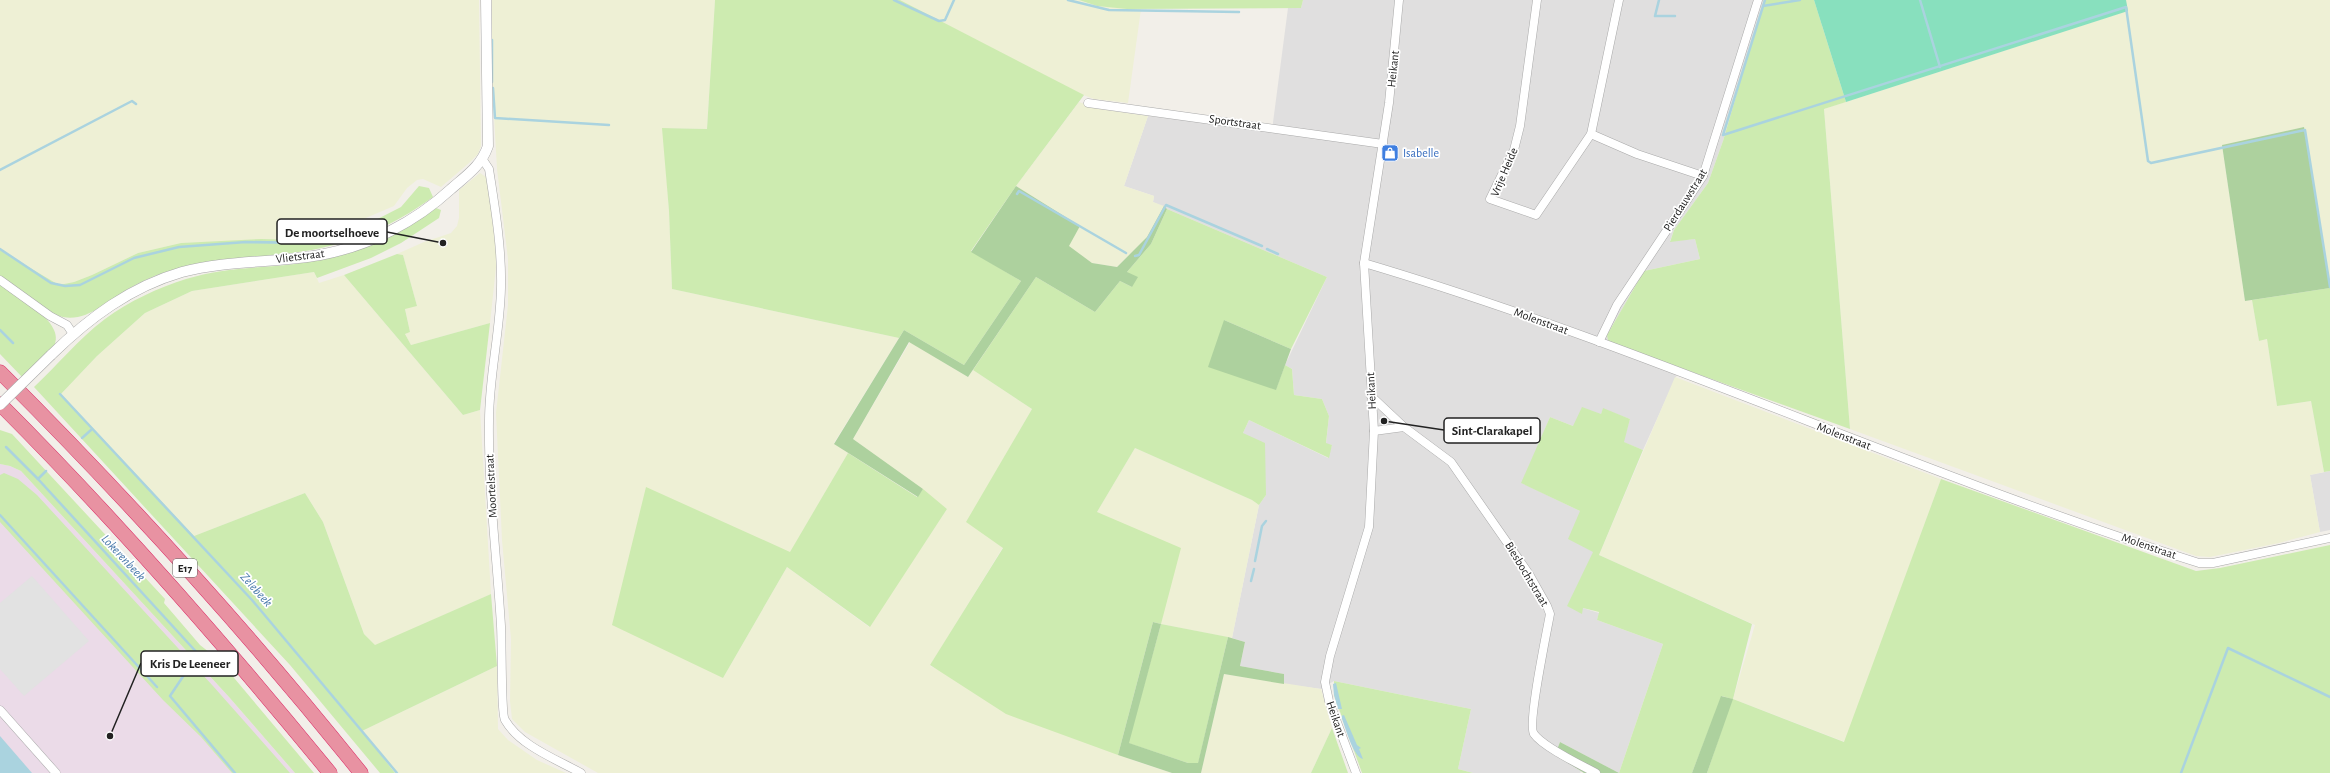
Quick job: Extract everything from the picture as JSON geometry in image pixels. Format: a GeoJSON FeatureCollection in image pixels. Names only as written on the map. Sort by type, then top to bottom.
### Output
{"type":"FeatureCollection","features":[{"type":"Feature","properties":{"kind":"highway","name":"E17"},"geometry":{"type":"LineString","coordinates":[[0,372],[169,550],[285,681],[361,773]]}},
{"type":"Feature","properties":{"kind":"highway","name":"E17"},"geometry":{"type":"LineString","coordinates":[[0,404],[152,565],[266,695],[330,773]]}},
{"type":"Feature","properties":{"kind":"street"},"geometry":{"type":"LineString","coordinates":[[483,160],[488,146],[486,0]]}},
{"type":"Feature","properties":{"kind":"street","name":"Heikant"},"geometry":{"type":"LineString","coordinates":[[1356,773],[1329,701],[1325,682],[1330,656],[1369,527],[1374,431],[1364,263],[1383,144],[1395,54],[1399,0]]}},
{"type":"Feature","properties":{"kind":"street","name":"Vrije Heide"},"geometry":{"type":"LineString","coordinates":[[1537,0],[1520,126],[1514,150],[1490,199],[1536,215],[1591,134],[1619,0]]}},
{"type":"Feature","properties":{"kind":"street","name":"Pierdauwstraat"},"geometry":{"type":"LineString","coordinates":[[1599,342],[1617,305],[1703,176],[1758,0]]}},
{"type":"Feature","properties":{"kind":"street","name":"Sportstraat"},"geometry":{"type":"LineString","coordinates":[[1088,103],[1383,144]]}},
{"type":"Feature","properties":{"kind":"street"},"geometry":{"type":"LineString","coordinates":[[1591,134],[1630,151],[1703,176]]}},
{"type":"Feature","properties":{"kind":"street","name":"Vlietstraat"},"geometry":{"type":"LineString","coordinates":[[0,404],[73,334],[107,307],[128,294],[182,272],[227,264],[320,255],[362,244],[406,223],[424,212],[483,160]]}},
{"type":"Feature","properties":{"kind":"street","name":"Moortelstraat"},"geometry":{"type":"LineString","coordinates":[[483,160],[489,169],[501,256],[501,290],[490,390],[489,421],[490,489],[501,626],[504,718],[513,731],[523,741],[581,773]]}},
{"type":"Feature","properties":{"kind":"street","name":"Molenstraat"},"geometry":{"type":"LineString","coordinates":[[1364,263],[1454,289],[1599,342],[1975,485],[2128,540],[2199,563],[2213,563],[2330,538]]}},
{"type":"Feature","properties":{"kind":"street"},"geometry":{"type":"LineString","coordinates":[[0,280],[50,316],[67,324],[73,334]]}},
{"type":"Feature","properties":{"kind":"street","name":"Biesbochtstraat"},"geometry":{"type":"LineString","coordinates":[[1371,396],[1404,427],[1440,452],[1451,462],[1499,528],[1542,597],[1550,614],[1533,708],[1531,726],[1533,734],[1541,741],[1596,773]]}},
{"type":"Feature","properties":{"kind":"street"},"geometry":{"type":"LineString","coordinates":[[1374,431],[1404,427]]}},
{"type":"Feature","properties":{"kind":"street"},"geometry":{"type":"LineString","coordinates":[[0,710],[56,773]]}},
{"type":"Feature","properties":{"kind":"shaded area"},"geometry":{"type":"Polygon","coordinates":[[[1303,0],[1764,0],[1723,141],[1708,183],[1674,230],[1670,241],[1695,239],[1700,259],[1644,271],[1607,335],[1680,368],[1643,450],[1623,442],[1630,419],[1603,409],[1601,414],[1573,426],[1550,417],[1522,483],[1580,511],[1593,552],[1583,608],[1599,613],[1597,620],[1663,644],[1619,773],[1560,742],[1555,755],[1581,771],[1580,773],[1473,773],[1458,769],[1471,709],[1334,681],[1321,689],[1284,684],[1284,674],[1240,666],[1245,642],[1232,638],[1259,505],[1266,495],[1243,433],[1249,420],[1328,458],[1332,445],[1326,444],[1329,416],[1322,399],[1294,395],[1292,369],[1285,365],[1327,277],[1167,209],[1153,202],[1154,196],[1124,186],[1148,116],[1272,130],[1288,8],[1301,8],[1303,0]]]}},
{"type":"Feature","properties":{"kind":"shaded area"},"geometry":{"type":"Polygon","coordinates":[[[0,464],[10,466],[21,471],[229,697],[295,773],[0,773],[0,464]]]}},
{"type":"Feature","properties":{"kind":"shaded area"},"geometry":{"type":"Polygon","coordinates":[[[2330,471],[2330,530],[2320,532],[2310,475],[2330,471]]]}},
{"type":"Feature","properties":{"kind":"shaded area"},"geometry":{"type":"Polygon","coordinates":[[[32,576],[89,641],[24,696],[0,669],[0,603],[32,576]]]}},
{"type":"Feature","properties":{"kind":"green space"},"geometry":{"type":"Polygon","coordinates":[[[0,0],[479,0],[481,146],[478,154],[441,187],[423,179],[417,180],[407,188],[394,206],[347,226],[324,232],[281,233],[281,239],[181,243],[138,253],[92,275],[74,282],[59,285],[0,250],[0,0]]]}},
{"type":"Feature","properties":{"kind":"green space"},"geometry":{"type":"Polygon","coordinates":[[[492,0],[715,0],[707,129],[663,128],[669,211],[672,289],[899,338],[834,443],[848,453],[790,553],[646,488],[723,678],[787,567],[869,627],[947,509],[853,439],[910,342],[968,377],[973,370],[1032,409],[967,522],[1003,547],[930,666],[1135,761],[1172,773],[598,773],[525,732],[512,719],[510,701],[511,639],[502,540],[496,413],[508,305],[508,259],[497,169],[492,80],[492,0]]]}},
{"type":"Feature","properties":{"kind":"green space"},"geometry":{"type":"Polygon","coordinates":[[[715,0],[900,0],[1084,95],[1016,186],[971,251],[1021,281],[964,365],[904,330],[899,338],[672,289],[669,211],[662,128],[707,129],[715,0]]]}},
{"type":"Feature","properties":{"kind":"green space"},"geometry":{"type":"Polygon","coordinates":[[[900,0],[1079,0],[1097,6],[1141,9],[1128,103],[1094,99],[1078,93],[900,0]]]}},
{"type":"Feature","properties":{"kind":"green space"},"geometry":{"type":"Polygon","coordinates":[[[1079,0],[1303,0],[1301,8],[1127,9],[1097,6],[1079,0]]]}},
{"type":"Feature","properties":{"kind":"green space"},"geometry":{"type":"Polygon","coordinates":[[[1764,0],[1814,0],[1846,102],[1824,109],[1850,429],[1612,343],[1608,340],[1607,335],[1644,271],[1700,259],[1695,239],[1670,242],[1674,230],[1708,183],[1723,141],[1764,0]]]}},
{"type":"Feature","properties":{"kind":"green space"},"geometry":{"type":"Polygon","coordinates":[[[1814,0],[2126,0],[2128,11],[1846,102],[1814,0]]]}},
{"type":"Feature","properties":{"kind":"green space"},"geometry":{"type":"Polygon","coordinates":[[[2126,0],[2330,0],[2330,284],[2304,127],[2222,145],[2245,301],[2252,300],[2259,341],[2267,339],[2277,406],[2311,401],[2324,472],[2310,475],[2320,532],[2279,543],[2210,557],[2196,556],[1850,429],[1824,109],[2127,11],[2126,0]]]}},
{"type":"Feature","properties":{"kind":"green space"},"geometry":{"type":"Polygon","coordinates":[[[1079,102],[1100,109],[1148,116],[1124,186],[1154,196],[1153,202],[1164,206],[1147,237],[1117,267],[1092,263],[1068,246],[1080,226],[1016,186],[1079,102]]]}},
{"type":"Feature","properties":{"kind":"green space"},"geometry":{"type":"Polygon","coordinates":[[[2304,127],[2330,288],[2245,301],[2222,145],[2304,127]]]}},
{"type":"Feature","properties":{"kind":"green space"},"geometry":{"type":"Polygon","coordinates":[[[480,173],[486,177],[488,184],[497,258],[490,323],[411,345],[405,334],[410,332],[405,308],[417,306],[403,255],[397,254],[424,242],[451,233],[457,226],[459,218],[459,190],[480,173]]]}},
{"type":"Feature","properties":{"kind":"green space"},"geometry":{"type":"Polygon","coordinates":[[[419,186],[429,188],[433,197],[417,208],[383,227],[349,241],[312,250],[197,264],[166,272],[137,284],[89,313],[72,318],[55,315],[47,311],[30,300],[0,276],[0,250],[59,285],[74,282],[92,275],[138,253],[181,243],[261,239],[304,240],[340,234],[362,227],[401,207],[419,186]]]}},
{"type":"Feature","properties":{"kind":"green space"},"geometry":{"type":"Polygon","coordinates":[[[1016,186],[1080,226],[1069,246],[1092,263],[1117,267],[1147,237],[1164,206],[1167,209],[1151,244],[1127,272],[1138,277],[1132,287],[1120,281],[1095,312],[1036,277],[968,377],[909,342],[853,439],[923,489],[918,497],[834,444],[904,330],[964,365],[1021,281],[971,252],[1016,186]]]}},
{"type":"Feature","properties":{"kind":"green space"},"geometry":{"type":"Polygon","coordinates":[[[436,208],[441,210],[439,218],[401,243],[371,258],[317,278],[314,272],[192,291],[145,313],[97,356],[61,394],[194,536],[305,493],[323,522],[364,634],[375,645],[491,594],[497,666],[362,731],[395,773],[380,773],[290,665],[34,387],[77,344],[105,319],[124,306],[154,291],[186,279],[208,273],[298,264],[340,255],[360,249],[399,232],[436,208]]]}},
{"type":"Feature","properties":{"kind":"green space"},"geometry":{"type":"Polygon","coordinates":[[[1167,209],[1327,277],[1291,349],[1224,320],[1276,389],[1285,365],[1292,369],[1294,395],[1322,399],[1329,416],[1326,443],[1332,445],[1329,458],[1249,420],[1243,433],[1265,443],[1266,495],[1259,505],[1252,500],[1135,448],[1097,512],[1181,548],[1161,624],[1153,622],[1118,755],[1006,714],[930,665],[1003,548],[966,522],[1032,409],[973,370],[1036,277],[1095,312],[1120,281],[1132,287],[1127,272],[1151,244],[1167,209]]]}},
{"type":"Feature","properties":{"kind":"green space"},"geometry":{"type":"Polygon","coordinates":[[[397,254],[403,255],[417,306],[405,309],[410,332],[405,334],[411,345],[490,323],[480,410],[463,415],[344,275],[397,254]]]}},
{"type":"Feature","properties":{"kind":"green space"},"geometry":{"type":"Polygon","coordinates":[[[314,272],[319,283],[344,275],[463,415],[480,410],[491,594],[375,646],[364,634],[323,522],[305,493],[194,536],[61,394],[97,356],[145,313],[192,291],[314,272]]]}},
{"type":"Feature","properties":{"kind":"green space"},"geometry":{"type":"Polygon","coordinates":[[[0,283],[46,318],[56,335],[55,344],[49,353],[23,378],[0,354],[0,283]]]}},
{"type":"Feature","properties":{"kind":"green space"},"geometry":{"type":"Polygon","coordinates":[[[2330,288],[2330,471],[2324,472],[2311,401],[2277,406],[2267,339],[2259,341],[2252,300],[2330,288]]]}},
{"type":"Feature","properties":{"kind":"green space"},"geometry":{"type":"Polygon","coordinates":[[[1224,320],[1291,349],[1276,390],[1208,367],[1224,320]]]}},
{"type":"Feature","properties":{"kind":"green space"},"geometry":{"type":"Polygon","coordinates":[[[1675,377],[1941,479],[1845,742],[1733,699],[1755,625],[1599,555],[1675,377]]]}},
{"type":"Feature","properties":{"kind":"green space"},"geometry":{"type":"Polygon","coordinates":[[[1582,407],[1601,414],[1603,408],[1630,419],[1624,442],[1643,450],[1599,555],[1752,624],[1733,699],[1844,742],[1941,479],[2196,571],[2220,568],[2330,545],[2330,773],[1707,773],[1732,699],[1722,696],[1692,773],[1619,773],[1663,644],[1597,620],[1599,612],[1583,608],[1582,614],[1567,606],[1593,552],[1568,539],[1580,511],[1521,483],[1550,417],[1573,426],[1582,407]]]}},
{"type":"Feature","properties":{"kind":"green space"},"geometry":{"type":"Polygon","coordinates":[[[0,430],[12,434],[165,599],[164,603],[200,645],[219,660],[314,773],[295,773],[229,697],[21,471],[10,466],[0,464],[0,430]]]}},
{"type":"Feature","properties":{"kind":"green space"},"geometry":{"type":"Polygon","coordinates":[[[1135,448],[1252,500],[1259,505],[1232,638],[1161,624],[1097,512],[1135,448]]]}},
{"type":"Feature","properties":{"kind":"green space"},"geometry":{"type":"Polygon","coordinates":[[[848,453],[917,497],[923,489],[947,509],[870,627],[787,567],[723,678],[612,625],[646,487],[790,552],[848,453]]]}},
{"type":"Feature","properties":{"kind":"green space"},"geometry":{"type":"Polygon","coordinates":[[[4,473],[18,479],[37,495],[213,686],[290,773],[232,773],[201,737],[163,700],[0,522],[0,475],[4,473]]]}},
{"type":"Feature","properties":{"kind":"green space"},"geometry":{"type":"Polygon","coordinates":[[[1153,622],[1161,624],[1129,743],[1188,763],[1198,763],[1228,637],[1245,642],[1240,666],[1284,674],[1284,684],[1224,674],[1201,773],[1172,773],[1118,755],[1153,622]]]}},
{"type":"Feature","properties":{"kind":"green space"},"geometry":{"type":"Polygon","coordinates":[[[1161,624],[1228,637],[1198,764],[1188,763],[1128,743],[1161,624]]]}},
{"type":"Feature","properties":{"kind":"green space"},"geometry":{"type":"Polygon","coordinates":[[[497,666],[498,729],[508,740],[537,760],[566,773],[395,773],[362,731],[497,666]]]}},
{"type":"Feature","properties":{"kind":"green space"},"geometry":{"type":"Polygon","coordinates":[[[1224,674],[1321,689],[1332,728],[1311,773],[1201,773],[1224,674]]]}},
{"type":"Feature","properties":{"kind":"green space"},"geometry":{"type":"Polygon","coordinates":[[[1334,681],[1471,709],[1458,769],[1473,773],[1362,773],[1334,695],[1334,681]]]}},
{"type":"Feature","properties":{"kind":"green space"},"geometry":{"type":"Polygon","coordinates":[[[1721,696],[1733,699],[1707,773],[1692,773],[1721,696]]]}},
{"type":"Feature","properties":{"kind":"green space"},"geometry":{"type":"Polygon","coordinates":[[[1332,728],[1348,773],[1311,773],[1332,728]]]}},
{"type":"Feature","properties":{"kind":"green space"},"geometry":{"type":"Polygon","coordinates":[[[1560,742],[1619,773],[1584,773],[1555,755],[1560,742]]]}},
{"type":"Feature","properties":{"kind":"water"},"geometry":{"type":"Polygon","coordinates":[[[1336,683],[1342,709],[1338,709],[1334,695],[1333,684],[1336,683]]]}},
{"type":"Feature","properties":{"kind":"water"},"geometry":{"type":"Polygon","coordinates":[[[1344,715],[1357,745],[1361,748],[1359,749],[1363,759],[1359,757],[1353,747],[1341,716],[1344,715]]]}},
{"type":"Feature","properties":{"kind":"water"},"geometry":{"type":"Polygon","coordinates":[[[0,736],[32,773],[0,773],[0,736]]]}},
{"type":"Feature","properties":{"kind":"waterway"},"geometry":{"type":"LineString","coordinates":[[894,0],[939,21],[945,20],[954,0]]}},
{"type":"Feature","properties":{"kind":"waterway"},"geometry":{"type":"LineString","coordinates":[[1068,0],[1109,10],[1239,12]]}},
{"type":"Feature","properties":{"kind":"waterway"},"geometry":{"type":"LineString","coordinates":[[1659,0],[1655,16],[1675,16]]}},
{"type":"Feature","properties":{"kind":"waterway"},"geometry":{"type":"LineString","coordinates":[[1765,0],[1723,135],[2126,7],[2148,161],[2151,163],[2305,130],[2330,287]]}},
{"type":"Feature","properties":{"kind":"waterway"},"geometry":{"type":"LineString","coordinates":[[1763,6],[1800,0]]}},
{"type":"Feature","properties":{"kind":"waterway"},"geometry":{"type":"LineString","coordinates":[[1920,0],[1940,67]]}},
{"type":"Feature","properties":{"kind":"waterway"},"geometry":{"type":"LineString","coordinates":[[492,40],[492,82]]}},
{"type":"Feature","properties":{"kind":"waterway"},"geometry":{"type":"LineString","coordinates":[[493,88],[495,118],[609,125]]}},
{"type":"Feature","properties":{"kind":"waterway"},"geometry":{"type":"LineString","coordinates":[[0,170],[132,101],[136,104]]}},
{"type":"Feature","properties":{"kind":"waterway"},"geometry":{"type":"LineString","coordinates":[[1017,194],[1019,191],[1126,253]]}},
{"type":"Feature","properties":{"kind":"waterway"},"geometry":{"type":"LineString","coordinates":[[1135,256],[1139,255],[1166,205],[1262,246]]}},
{"type":"Feature","properties":{"kind":"waterway"},"geometry":{"type":"LineString","coordinates":[[0,249],[51,283],[65,286],[80,285],[134,258],[179,247],[246,242],[310,243],[319,241]]}},
{"type":"Feature","properties":{"kind":"waterway"},"geometry":{"type":"LineString","coordinates":[[1267,249],[1278,254]]}},
{"type":"Feature","properties":{"kind":"waterway","name":"Lokerenbeek"},"geometry":{"type":"LineString","coordinates":[[0,330],[13,343]]}},
{"type":"Feature","properties":{"kind":"waterway","name":"Zelebeek"},"geometry":{"type":"LineString","coordinates":[[60,394],[252,600],[397,773]]}},
{"type":"Feature","properties":{"kind":"waterway","name":"Lokerenbeek"},"geometry":{"type":"LineString","coordinates":[[82,438],[91,430]]}},
{"type":"Feature","properties":{"kind":"waterway"},"geometry":{"type":"LineString","coordinates":[[6,447],[38,479]]}},
{"type":"Feature","properties":{"kind":"waterway","name":"Lokerenbeek"},"geometry":{"type":"LineString","coordinates":[[46,471],[38,479],[200,656],[197,659]]}},
{"type":"Feature","properties":{"kind":"waterway"},"geometry":{"type":"LineString","coordinates":[[0,515],[157,687]]}},
{"type":"Feature","properties":{"kind":"waterway"},"geometry":{"type":"LineString","coordinates":[[1255,561],[1262,526],[1266,521]]}},
{"type":"Feature","properties":{"kind":"waterway"},"geometry":{"type":"LineString","coordinates":[[1251,581],[1254,569]]}},
{"type":"Feature","properties":{"kind":"waterway"},"geometry":{"type":"LineString","coordinates":[[2181,773],[2228,648],[2330,697]]}},
{"type":"Feature","properties":{"kind":"waterway","name":"Lokerenbeek"},"geometry":{"type":"LineString","coordinates":[[190,666],[170,696],[235,773]]}},
{"type":"Feature","properties":{"kind":"place","name":"Isabelle"},"geometry":{"type":"Point","coordinates":[1390,153]}},
{"type":"Feature","properties":{"kind":"place","name":"De moortselhoeve"},"geometry":{"type":"Point","coordinates":[443,243]}},
{"type":"Feature","properties":{"kind":"place","name":"Sint-Clarakapel"},"geometry":{"type":"Point","coordinates":[1384,421]}},
{"type":"Feature","properties":{"kind":"place","name":"Kris De Leeneer"},"geometry":{"type":"Point","coordinates":[110,736]}}]}
